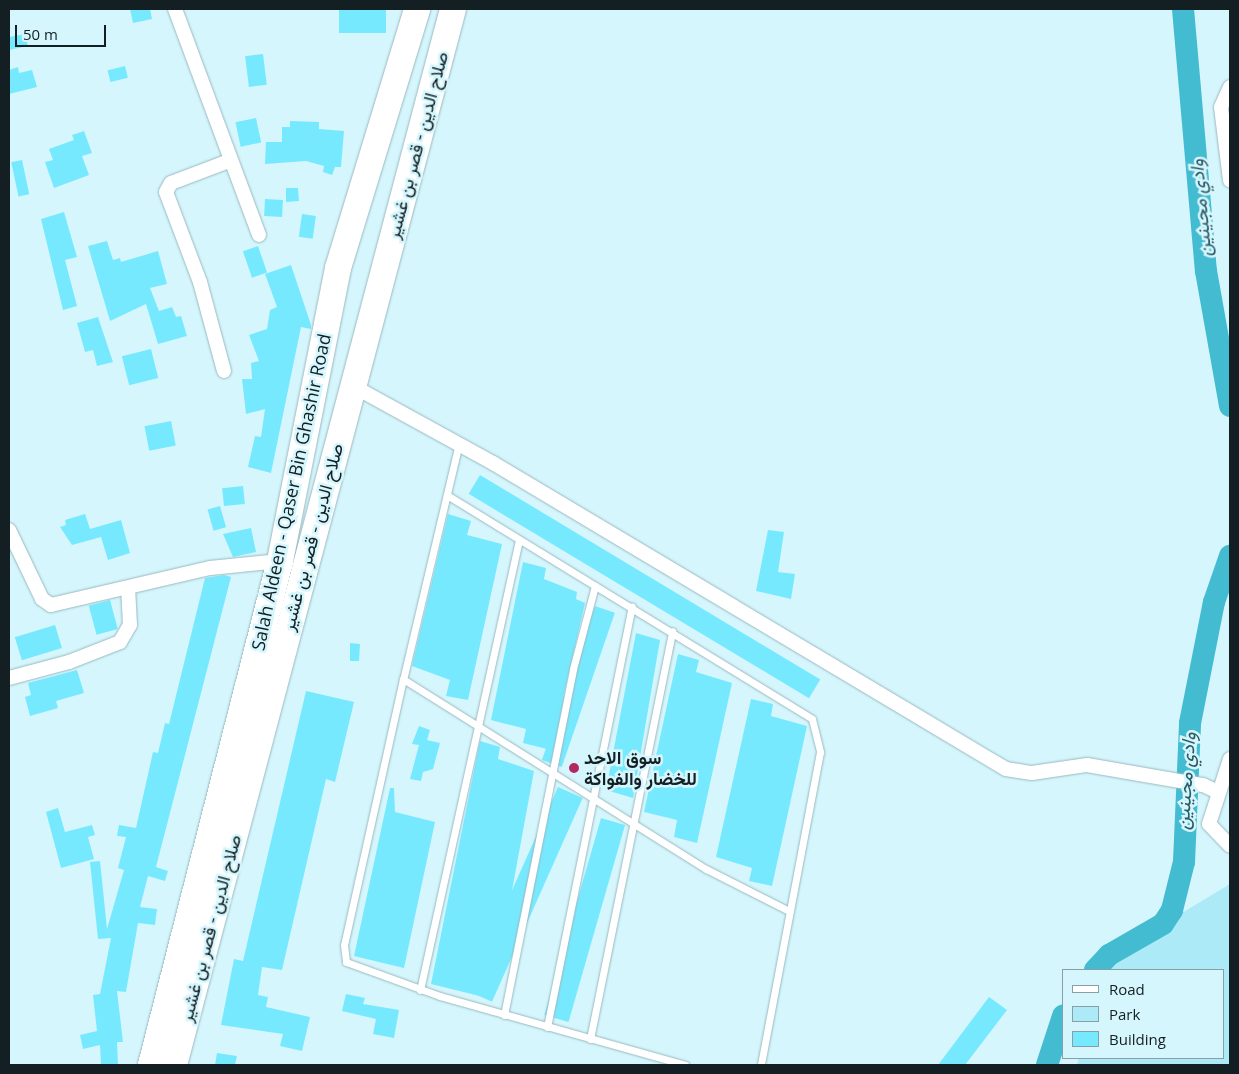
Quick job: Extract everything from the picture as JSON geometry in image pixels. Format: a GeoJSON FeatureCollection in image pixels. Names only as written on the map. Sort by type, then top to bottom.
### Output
{"type":"FeatureCollection","features":[{"type":"Feature","properties":{"kind":"highway","name":"Salah Aldeen - Qaser Bin Ghashir Road"},"geometry":{"type":"LineString","coordinates":[[151,1065],[280,561],[338,268],[417,9]]}},
{"type":"Feature","properties":{"kind":"highway","name":"صلاح الدين - قصر بن غشير"},"geometry":{"type":"LineString","coordinates":[[174,1065],[351,385],[453,9]]}},
{"type":"Feature","properties":{"kind":"highway"},"geometry":{"type":"LineString","coordinates":[[355,210],[368,232],[391,240]]}},
{"type":"Feature","properties":{"kind":"highway"},"geometry":{"type":"LineString","coordinates":[[338,268],[367,264],[381,276]]}},
{"type":"Feature","properties":{"kind":"street"},"geometry":{"type":"LineString","coordinates":[[175,9],[228,161],[259,235]]}},
{"type":"Feature","properties":{"kind":"street"},"geometry":{"type":"LineString","coordinates":[[1230,87],[1221,107],[1230,180]]}},
{"type":"Feature","properties":{"kind":"street"},"geometry":{"type":"LineString","coordinates":[[224,371],[200,282],[166,192],[171,183],[228,161]]}},
{"type":"Feature","properties":{"kind":"street"},"geometry":{"type":"LineString","coordinates":[[351,385],[459,443],[1006,769],[1032,773],[1087,765],[1173,780],[1189,786],[1203,785],[1218,792]]}},
{"type":"Feature","properties":{"kind":"street"},"geometry":{"type":"LineString","coordinates":[[9,530],[46,604],[128,589],[210,568],[280,561]]}},
{"type":"Feature","properties":{"kind":"street"},"geometry":{"type":"LineString","coordinates":[[9,678],[69,662],[120,642],[130,625],[128,589]]}},
{"type":"Feature","properties":{"kind":"street"},"geometry":{"type":"LineString","coordinates":[[1230,759],[1209,824],[1230,846]]}},
{"type":"Feature","properties":{"kind":"lane"},"geometry":{"type":"LineString","coordinates":[[459,443],[403,679],[343,956],[356,969],[420,990],[685,1065]]}},
{"type":"Feature","properties":{"kind":"lane"},"geometry":{"type":"LineString","coordinates":[[447,495],[779,696],[812,720],[817,730],[820,752],[787,910],[761,1065]]}},
{"type":"Feature","properties":{"kind":"lane"},"geometry":{"type":"LineString","coordinates":[[420,990],[519,540]]}},
{"type":"Feature","properties":{"kind":"lane"},"geometry":{"type":"LineString","coordinates":[[504,1015],[551,770],[595,586]]}},
{"type":"Feature","properties":{"kind":"lane"},"geometry":{"type":"LineString","coordinates":[[547,1027],[632,607]]}},
{"type":"Feature","properties":{"kind":"lane"},"geometry":{"type":"LineString","coordinates":[[590,1039],[635,825],[672,631]]}},
{"type":"Feature","properties":{"kind":"lane"},"geometry":{"type":"LineString","coordinates":[[403,679],[478,723],[706,869],[787,910]]}},
{"type":"Feature","properties":{"kind":"green space"},"geometry":{"type":"Polygon","coordinates":[[[1230,884],[1230,1065],[1077,1065],[1079,1059],[1224,1059],[1224,969],[1101,969],[1104,960],[1230,884]]]}},
{"type":"Feature","properties":{"kind":"building"},"geometry":{"type":"Polygon","coordinates":[[[130,9],[150,9],[152,19],[133,23],[130,9]]]}},
{"type":"Feature","properties":{"kind":"building"},"geometry":{"type":"Polygon","coordinates":[[[339,9],[386,9],[386,33],[339,33],[339,9]]]}},
{"type":"Feature","properties":{"kind":"building"},"geometry":{"type":"Polygon","coordinates":[[[25,34],[28,46],[9,50],[9,37],[25,34]]]}},
{"type":"Feature","properties":{"kind":"building"},"geometry":{"type":"Polygon","coordinates":[[[263,54],[267,85],[249,87],[245,56],[263,54]]]}},
{"type":"Feature","properties":{"kind":"building"},"geometry":{"type":"Polygon","coordinates":[[[125,66],[128,78],[110,82],[108,70],[125,66]]]}},
{"type":"Feature","properties":{"kind":"building"},"geometry":{"type":"Polygon","coordinates":[[[18,67],[19,73],[32,70],[37,87],[9,94],[9,70],[18,67]]]}},
{"type":"Feature","properties":{"kind":"building"},"geometry":{"type":"Polygon","coordinates":[[[256,118],[261,142],[241,147],[235,122],[256,118]]]}},
{"type":"Feature","properties":{"kind":"building"},"geometry":{"type":"Polygon","coordinates":[[[290,121],[319,122],[319,129],[344,131],[341,167],[335,167],[332,175],[323,172],[324,166],[306,161],[265,164],[266,142],[282,142],[282,127],[290,127],[290,121]]]}},
{"type":"Feature","properties":{"kind":"building"},"geometry":{"type":"Polygon","coordinates":[[[84,131],[92,153],[82,156],[89,175],[54,188],[45,162],[53,160],[49,149],[74,140],[72,135],[84,131]]]}},
{"type":"Feature","properties":{"kind":"building"},"geometry":{"type":"Polygon","coordinates":[[[22,160],[29,194],[19,197],[11,162],[22,160]]]}},
{"type":"Feature","properties":{"kind":"building"},"geometry":{"type":"Polygon","coordinates":[[[286,188],[298,188],[299,201],[286,202],[286,188]]]}},
{"type":"Feature","properties":{"kind":"building"},"geometry":{"type":"Polygon","coordinates":[[[265,199],[283,200],[282,217],[264,216],[265,199]]]}},
{"type":"Feature","properties":{"kind":"building"},"geometry":{"type":"Polygon","coordinates":[[[64,212],[77,257],[65,260],[77,306],[63,310],[41,219],[64,212]]]}},
{"type":"Feature","properties":{"kind":"building"},"geometry":{"type":"Polygon","coordinates":[[[302,214],[316,216],[313,239],[299,237],[302,214]]]}},
{"type":"Feature","properties":{"kind":"building"},"geometry":{"type":"Polygon","coordinates":[[[107,241],[113,260],[120,258],[121,262],[158,251],[167,284],[150,288],[159,311],[172,307],[176,317],[181,316],[187,336],[158,344],[146,304],[110,321],[88,246],[107,241]]]}},
{"type":"Feature","properties":{"kind":"building"},"geometry":{"type":"Polygon","coordinates":[[[258,246],[267,272],[252,278],[243,251],[258,246]]]}},
{"type":"Feature","properties":{"kind":"building"},"geometry":{"type":"Polygon","coordinates":[[[291,265],[311,329],[301,327],[271,473],[248,467],[255,436],[261,437],[265,409],[246,414],[242,379],[252,379],[251,363],[259,361],[249,335],[267,329],[270,310],[277,307],[265,274],[291,265]]]}},
{"type":"Feature","properties":{"kind":"building"},"geometry":{"type":"Polygon","coordinates":[[[98,317],[113,362],[97,366],[93,350],[85,352],[77,323],[98,317]]]}},
{"type":"Feature","properties":{"kind":"building"},"geometry":{"type":"Polygon","coordinates":[[[151,349],[158,378],[129,385],[122,356],[151,349]]]}},
{"type":"Feature","properties":{"kind":"building"},"geometry":{"type":"Polygon","coordinates":[[[171,421],[176,446],[149,451],[144,426],[171,421]]]}},
{"type":"Feature","properties":{"kind":"building"},"geometry":{"type":"Polygon","coordinates":[[[480,475],[820,679],[809,698],[469,494],[480,475]]]}},
{"type":"Feature","properties":{"kind":"building"},"geometry":{"type":"Polygon","coordinates":[[[243,486],[245,504],[224,506],[222,488],[243,486]]]}},
{"type":"Feature","properties":{"kind":"building"},"geometry":{"type":"Polygon","coordinates":[[[220,506],[226,527],[214,531],[208,510],[220,506]]]}},
{"type":"Feature","properties":{"kind":"building"},"geometry":{"type":"Polygon","coordinates":[[[85,514],[90,529],[121,520],[130,553],[108,560],[101,537],[72,545],[60,527],[66,525],[65,520],[85,514]]]}},
{"type":"Feature","properties":{"kind":"building"},"geometry":{"type":"Polygon","coordinates":[[[448,514],[471,521],[467,535],[502,544],[468,700],[446,696],[450,680],[412,666],[448,514]]]}},
{"type":"Feature","properties":{"kind":"building"},"geometry":{"type":"Polygon","coordinates":[[[251,528],[256,552],[233,557],[223,534],[251,528]]]}},
{"type":"Feature","properties":{"kind":"building"},"geometry":{"type":"Polygon","coordinates":[[[768,530],[784,532],[778,572],[795,574],[791,599],[756,591],[768,530]]]}},
{"type":"Feature","properties":{"kind":"building"},"geometry":{"type":"Polygon","coordinates":[[[523,562],[546,568],[544,579],[577,592],[576,599],[585,603],[551,750],[523,743],[526,729],[491,720],[523,562]]]}},
{"type":"Feature","properties":{"kind":"building"},"geometry":{"type":"Polygon","coordinates":[[[224,575],[231,577],[156,867],[168,871],[165,881],[148,876],[140,907],[157,909],[155,925],[138,923],[126,992],[117,991],[123,1042],[117,1042],[118,1065],[101,1065],[100,1045],[83,1049],[80,1035],[97,1031],[93,995],[100,994],[111,938],[98,939],[90,862],[100,861],[107,929],[124,870],[118,868],[126,837],[117,836],[119,825],[136,828],[153,752],[158,753],[165,723],[169,724],[205,578],[224,575]]]}},
{"type":"Feature","properties":{"kind":"building"},"geometry":{"type":"Polygon","coordinates":[[[110,600],[118,629],[97,635],[89,606],[110,600]]]}},
{"type":"Feature","properties":{"kind":"building"},"geometry":{"type":"Polygon","coordinates":[[[595,606],[615,613],[562,767],[542,760],[595,606]]]}},
{"type":"Feature","properties":{"kind":"building"},"geometry":{"type":"Polygon","coordinates":[[[55,625],[62,648],[22,660],[15,637],[55,625]]]}},
{"type":"Feature","properties":{"kind":"building"},"geometry":{"type":"Polygon","coordinates":[[[636,633],[660,640],[633,798],[606,790],[636,633]]]}},
{"type":"Feature","properties":{"kind":"building"},"geometry":{"type":"Polygon","coordinates":[[[350,643],[360,644],[359,661],[350,661],[350,643]]]}},
{"type":"Feature","properties":{"kind":"building"},"geometry":{"type":"Polygon","coordinates":[[[678,654],[699,660],[696,672],[732,683],[697,843],[674,837],[677,820],[644,812],[678,654]]]}},
{"type":"Feature","properties":{"kind":"building"},"geometry":{"type":"Polygon","coordinates":[[[77,670],[84,693],[56,701],[58,708],[30,716],[25,697],[31,695],[28,683],[77,670]]]}},
{"type":"Feature","properties":{"kind":"building"},"geometry":{"type":"Polygon","coordinates":[[[306,691],[354,702],[335,782],[326,779],[282,970],[262,967],[258,995],[268,997],[266,1007],[310,1017],[302,1051],[280,1046],[283,1034],[221,1025],[234,959],[243,961],[306,691]]]}},
{"type":"Feature","properties":{"kind":"building"},"geometry":{"type":"Polygon","coordinates":[[[751,699],[773,704],[771,716],[807,726],[772,886],[749,881],[752,868],[716,857],[751,699]]]}},
{"type":"Feature","properties":{"kind":"building"},"geometry":{"type":"Polygon","coordinates":[[[419,726],[430,730],[427,740],[440,743],[433,769],[423,772],[421,781],[410,779],[419,745],[412,744],[419,726]]]}},
{"type":"Feature","properties":{"kind":"building"},"geometry":{"type":"Polygon","coordinates":[[[480,741],[500,747],[498,759],[534,771],[492,999],[431,984],[480,741]]]}},
{"type":"Feature","properties":{"kind":"building"},"geometry":{"type":"Polygon","coordinates":[[[558,787],[583,798],[492,1002],[467,991],[558,787]]]}},
{"type":"Feature","properties":{"kind":"building"},"geometry":{"type":"Polygon","coordinates":[[[390,788],[394,788],[395,812],[435,822],[404,968],[354,956],[390,788]]]}},
{"type":"Feature","properties":{"kind":"building"},"geometry":{"type":"Polygon","coordinates":[[[58,808],[65,832],[92,825],[95,835],[88,837],[94,859],[61,868],[46,812],[58,808]]]}},
{"type":"Feature","properties":{"kind":"building"},"geometry":{"type":"Polygon","coordinates":[[[601,818],[625,825],[569,1022],[544,1015],[601,818]]]}},
{"type":"Feature","properties":{"kind":"building"},"geometry":{"type":"Polygon","coordinates":[[[346,994],[365,998],[363,1004],[399,1010],[394,1038],[373,1034],[376,1019],[342,1011],[346,994]]]}},
{"type":"Feature","properties":{"kind":"building"},"geometry":{"type":"Polygon","coordinates":[[[989,997],[1007,1010],[965,1065],[938,1065],[989,997]]]}},
{"type":"Feature","properties":{"kind":"building"},"geometry":{"type":"Polygon","coordinates":[[[217,1053],[237,1056],[235,1065],[215,1065],[217,1053]]]}},
{"type":"Feature","properties":{"kind":"waterway","name":"وادي مجينين"},"geometry":{"type":"LineString","coordinates":[[1183,9],[1206,271],[1230,406]]}},
{"type":"Feature","properties":{"kind":"waterway","name":"وادي مجينين"},"geometry":{"type":"LineString","coordinates":[[1096,969],[1109,955],[1163,924],[1172,910],[1184,862],[1190,723],[1214,602],[1230,556]]}},
{"type":"Feature","properties":{"kind":"waterway","name":"وادي مجينين"},"geometry":{"type":"LineString","coordinates":[[1047,1065],[1062,1019]]}},
{"type":"Feature","properties":{"kind":"place","name":"سوق الاحد للخضار والفواكة"},"geometry":{"type":"Point","coordinates":[574,768]}}]}
